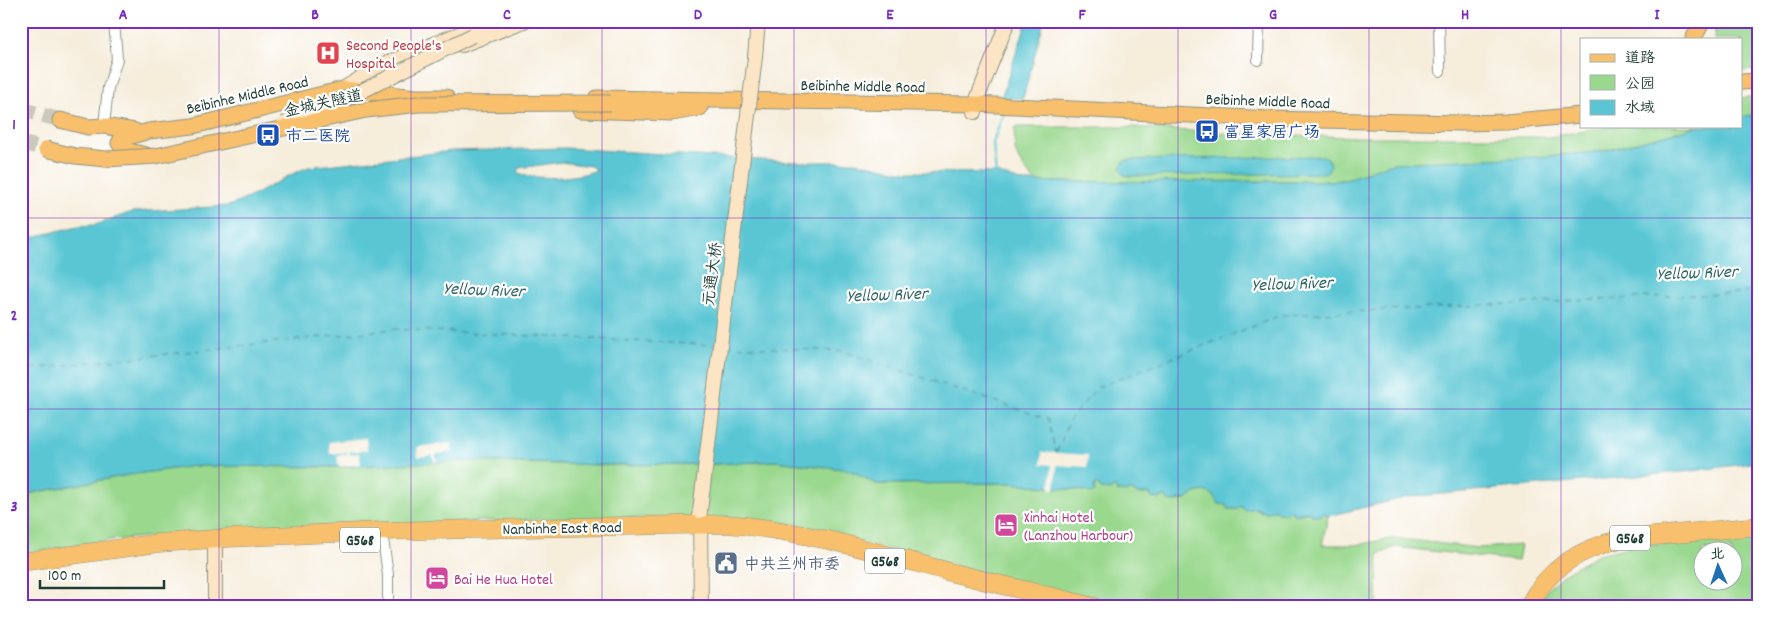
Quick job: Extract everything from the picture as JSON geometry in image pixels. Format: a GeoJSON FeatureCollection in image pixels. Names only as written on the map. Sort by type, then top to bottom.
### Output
{"type":"FeatureCollection","features":[{"type":"Feature","properties":{"kind":"highway","name":"Nanbinhe East Road"},"geometry":{"type":"LineString","coordinates":[[21,570],[115,556],[215,546],[700,522]]}},
{"type":"Feature","properties":{"kind":"highway","name":"Nanbinhe East Road"},"geometry":{"type":"LineString","coordinates":[[21,562],[159,544],[228,538],[382,531],[700,522],[756,535],[832,548],[1071,605],[1094,607]]}},
{"type":"Feature","properties":{"kind":"highway","name":"G568"},"geometry":{"type":"LineString","coordinates":[[1528,607],[1545,580],[1557,568],[1571,557],[1604,543],[1622,539],[1759,526]]}},
{"type":"Feature","properties":{"kind":"main road"},"geometry":{"type":"LineString","coordinates":[[339,114],[343,90],[382,65],[491,21]]}},
{"type":"Feature","properties":{"kind":"main road"},"geometry":{"type":"LineString","coordinates":[[270,130],[358,93],[506,21]]}},
{"type":"Feature","properties":{"kind":"main road"},"geometry":{"type":"LineString","coordinates":[[339,114],[367,91],[429,58],[524,21]]}},
{"type":"Feature","properties":{"kind":"main road","name":"元通大桥"},"geometry":{"type":"LineString","coordinates":[[702,607],[700,522],[758,21]]}},
{"type":"Feature","properties":{"kind":"main road"},"geometry":{"type":"LineString","coordinates":[[975,108],[1008,21]]}},
{"type":"Feature","properties":{"kind":"main road"},"geometry":{"type":"LineString","coordinates":[[1694,38],[1703,21]]}},
{"type":"Feature","properties":{"kind":"main road"},"geometry":{"type":"LineString","coordinates":[[1704,38],[1711,21]]}},
{"type":"Feature","properties":{"kind":"main road"},"geometry":{"type":"LineString","coordinates":[[1742,82],[1759,81]]}},
{"type":"Feature","properties":{"kind":"main road","name":"Beibinhe Middle Road"},"geometry":{"type":"LineString","coordinates":[[149,131],[193,126],[343,90],[416,97],[975,108],[1269,127],[1455,131],[1507,130],[1580,124]]}},
{"type":"Feature","properties":{"kind":"main road"},"geometry":{"type":"LineString","coordinates":[[1742,91],[1759,90]]}},
{"type":"Feature","properties":{"kind":"main road","name":"金城关隧道"},"geometry":{"type":"LineString","coordinates":[[46,149],[75,156],[106,159],[156,156],[366,110],[419,104],[611,103],[700,108]]}},
{"type":"Feature","properties":{"kind":"main road"},"geometry":{"type":"LineString","coordinates":[[149,131],[128,135],[120,139],[119,142],[125,150],[137,154],[174,158],[276,128],[339,114],[418,105],[672,113],[700,108]]}},
{"type":"Feature","properties":{"kind":"main road","name":"Beibinhe Middle Road"},"geometry":{"type":"LineString","coordinates":[[700,108],[975,108]]}},
{"type":"Feature","properties":{"kind":"main road","name":"Beibinhe Middle Road"},"geometry":{"type":"LineString","coordinates":[[1016,110],[1105,109],[1269,119],[1462,123],[1506,122],[1580,115]]}},
{"type":"Feature","properties":{"kind":"main road"},"geometry":{"type":"LineString","coordinates":[[60,120],[88,127],[104,126],[120,130],[149,131]]}},
{"type":"Feature","properties":{"kind":"main road"},"geometry":{"type":"LineString","coordinates":[[215,546],[215,607]]}},
{"type":"Feature","properties":{"kind":"street"},"geometry":{"type":"LineString","coordinates":[[104,126],[108,88],[117,59],[114,21]]}},
{"type":"Feature","properties":{"kind":"street"},"geometry":{"type":"LineString","coordinates":[[1258,60],[1259,21]]}},
{"type":"Feature","properties":{"kind":"street"},"geometry":{"type":"LineString","coordinates":[[1439,21],[1440,72]]}},
{"type":"Feature","properties":{"kind":"street"},"geometry":{"type":"LineString","coordinates":[[383,539],[388,576],[388,607]]}},
{"type":"Feature","properties":{"kind":"green space"},"geometry":{"type":"Polygon","coordinates":[[[1722,21],[1759,21],[1759,70],[1742,71],[1742,38],[1714,38],[1715,28],[1722,21]]]}},
{"type":"Feature","properties":{"kind":"green space"},"geometry":{"type":"Polygon","coordinates":[[[1759,96],[1759,114],[1742,117],[1742,98],[1759,96]]]}},
{"type":"Feature","properties":{"kind":"green space"},"geometry":{"type":"Polygon","coordinates":[[[1015,127],[1133,127],[1217,133],[1356,137],[1548,137],[1604,128],[1690,128],[1604,151],[1530,158],[1395,163],[1350,178],[1334,181],[1036,182],[1018,158],[1014,145],[1015,127]]]}},
{"type":"Feature","properties":{"kind":"green space"},"geometry":{"type":"Polygon","coordinates":[[[437,461],[602,465],[715,464],[775,461],[843,469],[854,472],[876,484],[1011,483],[1095,492],[1094,487],[1097,484],[1101,488],[1111,489],[1115,487],[1117,491],[1130,490],[1139,494],[1149,493],[1152,498],[1160,499],[1166,496],[1169,501],[1186,500],[1195,493],[1203,491],[1211,493],[1219,504],[1226,505],[1228,509],[1236,509],[1240,506],[1245,510],[1256,508],[1261,512],[1274,509],[1278,513],[1287,513],[1291,510],[1294,514],[1303,514],[1307,511],[1316,515],[1325,513],[1328,516],[1322,545],[1356,545],[1394,538],[1478,548],[1521,545],[1518,561],[1395,547],[1378,555],[1377,607],[1118,607],[825,533],[691,519],[606,517],[226,530],[111,540],[21,554],[21,495],[128,475],[194,466],[339,467],[437,461]]]}},
{"type":"Feature","properties":{"kind":"green space"},"geometry":{"type":"Polygon","coordinates":[[[1759,536],[1759,607],[1535,607],[1549,587],[1565,573],[1598,554],[1629,547],[1692,542],[1692,590],[1742,590],[1742,540],[1712,540],[1759,536]]]}},
{"type":"Feature","properties":{"kind":"water"},"geometry":{"type":"Polygon","coordinates":[[[1027,21],[1044,21],[1023,98],[1001,98],[1027,21]]]}},
{"type":"Feature","properties":{"kind":"water","name":"Yellow River"},"geometry":{"type":"Polygon","coordinates":[[[1759,114],[1759,462],[1692,471],[1408,497],[1328,516],[1324,513],[1320,516],[1312,515],[1307,511],[1295,515],[1291,510],[1287,513],[1278,513],[1275,509],[1267,512],[1256,508],[1245,510],[1240,506],[1237,509],[1228,509],[1226,505],[1219,504],[1211,493],[1203,491],[1195,493],[1186,500],[1180,499],[1176,502],[1168,501],[1165,496],[1160,499],[1152,498],[1149,493],[1139,494],[1130,490],[1127,492],[1117,491],[1115,487],[1110,490],[1101,489],[1097,484],[1094,487],[1095,492],[1091,494],[1086,491],[1011,483],[876,484],[854,472],[844,469],[775,461],[715,464],[602,465],[462,461],[339,467],[194,466],[128,475],[21,495],[21,240],[78,226],[95,225],[132,212],[228,206],[249,198],[309,167],[453,151],[565,148],[794,162],[855,162],[905,172],[996,173],[1024,182],[1334,181],[1350,178],[1395,163],[1554,156],[1604,151],[1690,128],[1742,128],[1742,117],[1759,114]],[[561,162],[519,168],[517,172],[533,177],[569,177],[596,170],[591,166],[561,162]]]}},
{"type":"Feature","properties":{"kind":"water"},"geometry":{"type":"Polygon","coordinates":[[[1322,156],[1328,158],[1330,166],[1328,171],[1323,173],[1129,176],[1124,175],[1120,168],[1124,161],[1129,160],[1322,156]]]}},
{"type":"Feature","properties":{"kind":"pier"},"geometry":{"type":"Polygon","coordinates":[[[366,438],[367,450],[349,452],[349,454],[359,453],[361,464],[339,467],[337,455],[347,454],[347,452],[330,454],[329,442],[366,438]]]}},
{"type":"Feature","properties":{"kind":"pier"},"geometry":{"type":"Polygon","coordinates":[[[451,443],[453,452],[436,454],[437,461],[434,462],[433,455],[418,457],[417,447],[451,443]]]}},
{"type":"Feature","properties":{"kind":"pier"},"geometry":{"type":"Polygon","coordinates":[[[1042,452],[1088,455],[1087,467],[1057,465],[1055,489],[1050,489],[1052,465],[1041,464],[1042,452]]]}},
{"type":"Feature","properties":{"kind":"waterway"},"geometry":{"type":"LineString","coordinates":[[996,176],[993,142],[1004,112]]}},
{"type":"Feature","properties":{"kind":"ferry route"},"geometry":{"type":"LineString","coordinates":[[1057,452],[1070,419],[1098,387],[1282,315],[1759,292]]}},
{"type":"Feature","properties":{"kind":"ferry route"},"geometry":{"type":"LineString","coordinates":[[21,370],[394,329],[713,345]]}},
{"type":"Feature","properties":{"kind":"ferry route"},"geometry":{"type":"LineString","coordinates":[[727,346],[842,351],[1048,419],[1056,453]]}},
{"type":"Feature","properties":{"kind":"tunnel"},"geometry":{"type":"LineString","coordinates":[[21,109],[60,120]]}},
{"type":"Feature","properties":{"kind":"tunnel"},"geometry":{"type":"LineString","coordinates":[[21,143],[46,149]]}},
{"type":"Feature","properties":{"kind":"place","name":"Second People's Hospital"},"geometry":{"type":"Point","coordinates":[328,53]}},
{"type":"Feature","properties":{"kind":"place","name":"富星家居广场"},"geometry":{"type":"Point","coordinates":[1207,131]}},
{"type":"Feature","properties":{"kind":"place","name":"市二医院"},"geometry":{"type":"Point","coordinates":[268,135]}},
{"type":"Feature","properties":{"kind":"place","name":"Xinhai Hotel (Lanzhou Harbour)"},"geometry":{"type":"Point","coordinates":[1006,525]}},
{"type":"Feature","properties":{"kind":"place","name":"中共兰州市委"},"geometry":{"type":"Point","coordinates":[726,563]}},
{"type":"Feature","properties":{"kind":"place","name":"Bai He Hua Hotel"},"geometry":{"type":"Point","coordinates":[437,578]}}]}
